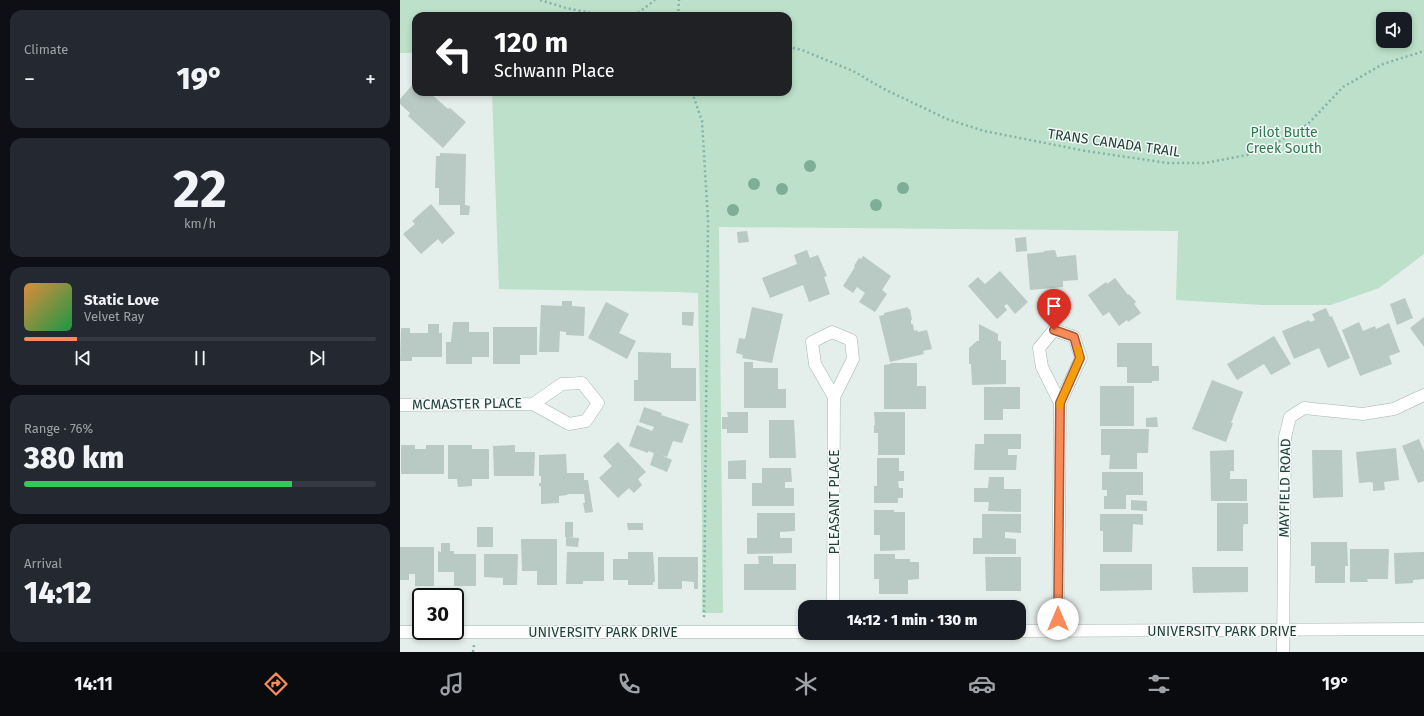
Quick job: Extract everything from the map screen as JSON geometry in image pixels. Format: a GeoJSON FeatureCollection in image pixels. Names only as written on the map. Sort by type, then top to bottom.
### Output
{"type":"FeatureCollection","features":[{"type":"Feature","properties":{"kind":"street"},"geometry":{"type":"LineString","coordinates":[[1058,631],[1060,403],[1080,358],[1074,337],[1054,330],[1039,348],[1042,367],[1060,403]]}},
{"type":"Feature","properties":{"kind":"street","name":"PLEASANT PLACE"},"geometry":{"type":"LineString","coordinates":[[833,600],[834,397],[853,359],[851,340],[832,332],[812,342],[815,364],[834,397]]}},
{"type":"Feature","properties":{"kind":"street","name":"MCMASTER PLACE"},"geometry":{"type":"LineString","coordinates":[[400,405],[534,404],[569,424],[586,421],[598,403],[582,383],[562,384],[534,404]]}},
{"type":"Feature","properties":{"kind":"street","name":"MAYFIELD ROAD"},"geometry":{"type":"LineString","coordinates":[[1284,652],[1285,437],[1290,417],[1304,408],[1363,414],[1394,409],[1424,395]]}},
{"type":"Feature","properties":{"kind":"street","name":"UNIVERSITY PARK DRIVE"},"geometry":{"type":"LineString","coordinates":[[1026,631],[1284,631],[1424,629]]}},
{"type":"Feature","properties":{"kind":"street","name":"UNIVERSITY PARK DRIVE"},"geometry":{"type":"LineString","coordinates":[[400,632],[798,632]]}},
{"type":"Feature","properties":{"kind":"path"},"geometry":{"type":"LineString","coordinates":[[540,0],[586,12]]}},
{"type":"Feature","properties":{"kind":"path"},"geometry":{"type":"LineString","coordinates":[[639,12],[655,0]]}},
{"type":"Feature","properties":{"kind":"path"},"geometry":{"type":"LineString","coordinates":[[678,0],[678,12]]}},
{"type":"Feature","properties":{"kind":"path","name":"TRANS CANADA TRAIL"},"geometry":{"type":"LineString","coordinates":[[792,48],[802,50],[853,71],[884,89],[947,119],[984,131],[1086,151],[1168,163],[1205,163],[1247,155],[1275,144],[1308,124],[1343,87],[1383,64],[1424,51]]}},
{"type":"Feature","properties":{"kind":"path"},"geometry":{"type":"LineString","coordinates":[[693,96],[702,121],[708,220],[703,632]]}},
{"type":"Feature","properties":{"kind":"green space","name":"Pilot Butte Creek South"},"geometry":{"type":"Polygon","coordinates":[[[400,0],[1424,0],[1424,254],[1379,288],[1331,305],[1263,305],[1176,300],[1178,231],[719,227],[723,613],[702,613],[698,293],[499,289],[492,96],[792,96],[792,12],[412,12],[412,53],[400,53],[400,0]]]}},
{"type":"Feature","properties":{"kind":"building"},"geometry":{"type":"Polygon","coordinates":[[[412,86],[412,96],[433,96],[466,122],[443,148],[408,116],[410,113],[400,104],[400,99],[412,86]]]}},
{"type":"Feature","properties":{"kind":"building"},"geometry":{"type":"Polygon","coordinates":[[[440,153],[466,154],[465,205],[470,206],[469,215],[460,215],[460,205],[439,205],[439,188],[435,188],[436,156],[440,156],[440,153]]]}},
{"type":"Feature","properties":{"kind":"building"},"geometry":{"type":"Polygon","coordinates":[[[431,204],[455,233],[442,244],[438,239],[421,254],[403,234],[415,224],[412,221],[431,204]]]}},
{"type":"Feature","properties":{"kind":"building"},"geometry":{"type":"Polygon","coordinates":[[[747,231],[749,242],[738,243],[737,232],[747,231]]]}},
{"type":"Feature","properties":{"kind":"building"},"geometry":{"type":"Polygon","coordinates":[[[1026,237],[1027,251],[1016,252],[1015,238],[1026,237]]]}},
{"type":"Feature","properties":{"kind":"building"},"geometry":{"type":"Polygon","coordinates":[[[807,250],[810,258],[818,255],[827,276],[824,277],[830,294],[809,302],[803,285],[770,298],[762,278],[797,264],[794,255],[807,250]]]}},
{"type":"Feature","properties":{"kind":"building"},"geometry":{"type":"Polygon","coordinates":[[[1055,250],[1057,257],[1076,255],[1078,280],[1063,281],[1063,287],[1030,290],[1027,254],[1055,250]]]}},
{"type":"Feature","properties":{"kind":"building"},"geometry":{"type":"Polygon","coordinates":[[[863,256],[891,276],[882,290],[887,294],[875,312],[859,302],[865,293],[857,287],[853,293],[843,286],[859,258],[861,259],[863,256]]]}},
{"type":"Feature","properties":{"kind":"building"},"geometry":{"type":"Polygon","coordinates":[[[1000,271],[1028,302],[1015,314],[1007,304],[1004,306],[1007,310],[997,319],[968,286],[978,277],[985,284],[1000,271]]]}},
{"type":"Feature","properties":{"kind":"building"},"geometry":{"type":"Polygon","coordinates":[[[1115,278],[1128,295],[1129,294],[1136,302],[1134,304],[1141,313],[1119,326],[1109,312],[1103,316],[1088,295],[1106,282],[1107,284],[1115,278]]]}},
{"type":"Feature","properties":{"kind":"building"},"geometry":{"type":"Polygon","coordinates":[[[1405,298],[1413,318],[1397,325],[1390,304],[1405,298]]]}},
{"type":"Feature","properties":{"kind":"building"},"geometry":{"type":"Polygon","coordinates":[[[562,301],[572,301],[572,306],[585,307],[584,336],[566,335],[566,332],[560,331],[559,352],[539,352],[541,305],[562,306],[562,301]]]}},
{"type":"Feature","properties":{"kind":"building"},"geometry":{"type":"Polygon","coordinates":[[[606,302],[629,314],[619,333],[636,341],[627,359],[588,338],[606,302]]]}},
{"type":"Feature","properties":{"kind":"building"},"geometry":{"type":"Polygon","coordinates":[[[752,307],[783,314],[772,363],[742,358],[743,355],[736,353],[739,338],[745,339],[752,307]]]}},
{"type":"Feature","properties":{"kind":"building"},"geometry":{"type":"Polygon","coordinates":[[[908,307],[908,309],[910,309],[912,320],[911,324],[913,324],[914,331],[917,330],[918,332],[927,330],[932,349],[923,351],[924,354],[890,362],[879,316],[884,315],[884,313],[908,307]]]}},
{"type":"Feature","properties":{"kind":"building"},"geometry":{"type":"Polygon","coordinates":[[[1326,308],[1330,317],[1332,316],[1350,358],[1328,368],[1319,348],[1294,359],[1282,331],[1309,320],[1310,322],[1315,320],[1312,314],[1326,308]]]}},
{"type":"Feature","properties":{"kind":"building"},"geometry":{"type":"Polygon","coordinates":[[[682,312],[694,312],[693,326],[682,325],[682,312]]]}},
{"type":"Feature","properties":{"kind":"building"},"geometry":{"type":"Polygon","coordinates":[[[1424,317],[1424,347],[1410,328],[1424,317]]]}},
{"type":"Feature","properties":{"kind":"building"},"geometry":{"type":"Polygon","coordinates":[[[453,322],[469,322],[469,332],[489,332],[489,357],[472,357],[472,364],[446,364],[446,342],[451,342],[453,322]]]}},
{"type":"Feature","properties":{"kind":"building"},"geometry":{"type":"Polygon","coordinates":[[[1359,322],[1363,331],[1375,326],[1376,329],[1389,323],[1400,352],[1389,356],[1392,364],[1360,376],[1342,330],[1359,322]]]}},
{"type":"Feature","properties":{"kind":"building"},"geometry":{"type":"Polygon","coordinates":[[[428,324],[439,324],[439,333],[442,333],[442,357],[412,357],[412,361],[400,361],[401,328],[410,328],[410,333],[428,333],[428,324]]]}},
{"type":"Feature","properties":{"kind":"building"},"geometry":{"type":"Polygon","coordinates":[[[979,324],[998,334],[998,341],[1001,341],[1001,360],[1006,360],[1006,384],[972,385],[971,364],[969,364],[969,348],[979,341],[979,324]]]}},
{"type":"Feature","properties":{"kind":"building"},"geometry":{"type":"Polygon","coordinates":[[[493,327],[537,327],[537,355],[520,355],[520,364],[493,364],[493,327]]]}},
{"type":"Feature","properties":{"kind":"building"},"geometry":{"type":"Polygon","coordinates":[[[1274,336],[1291,364],[1271,375],[1264,364],[1237,380],[1227,364],[1274,336]]]}},
{"type":"Feature","properties":{"kind":"building"},"geometry":{"type":"Polygon","coordinates":[[[1117,343],[1152,343],[1152,366],[1159,366],[1159,381],[1152,381],[1152,383],[1127,383],[1127,367],[1117,367],[1117,343]]]}},
{"type":"Feature","properties":{"kind":"building"},"geometry":{"type":"Polygon","coordinates":[[[638,352],[671,353],[671,368],[696,368],[696,401],[634,401],[634,380],[638,380],[638,352]]]}},
{"type":"Feature","properties":{"kind":"building"},"geometry":{"type":"Polygon","coordinates":[[[744,362],[753,362],[753,368],[778,368],[778,389],[786,389],[786,408],[744,408],[744,362]]]}},
{"type":"Feature","properties":{"kind":"building"},"geometry":{"type":"Polygon","coordinates":[[[891,363],[917,363],[917,386],[926,386],[926,409],[884,409],[884,365],[891,363]]]}},
{"type":"Feature","properties":{"kind":"building"},"geometry":{"type":"Polygon","coordinates":[[[1212,380],[1243,392],[1231,423],[1233,423],[1226,442],[1192,429],[1212,380]]]}},
{"type":"Feature","properties":{"kind":"building"},"geometry":{"type":"Polygon","coordinates":[[[1100,386],[1134,386],[1134,426],[1100,426],[1100,386]]]}},
{"type":"Feature","properties":{"kind":"building"},"geometry":{"type":"Polygon","coordinates":[[[984,387],[1020,387],[1020,409],[1003,409],[1003,420],[984,420],[984,387]]]}},
{"type":"Feature","properties":{"kind":"building"},"geometry":{"type":"Polygon","coordinates":[[[644,407],[662,413],[661,415],[689,424],[682,443],[673,441],[667,457],[661,455],[672,460],[667,472],[650,465],[654,453],[648,451],[648,453],[629,446],[637,425],[652,431],[654,427],[639,422],[644,407]]]}},
{"type":"Feature","properties":{"kind":"building"},"geometry":{"type":"Polygon","coordinates":[[[727,412],[748,412],[748,433],[727,433],[727,429],[722,429],[722,417],[728,417],[727,412]]]}},
{"type":"Feature","properties":{"kind":"building"},"geometry":{"type":"Polygon","coordinates":[[[874,412],[905,412],[905,455],[878,455],[878,433],[874,433],[874,412]]]}},
{"type":"Feature","properties":{"kind":"building"},"geometry":{"type":"Polygon","coordinates":[[[1157,417],[1158,427],[1146,427],[1146,418],[1157,417]]]}},
{"type":"Feature","properties":{"kind":"building"},"geometry":{"type":"Polygon","coordinates":[[[769,420],[794,420],[796,458],[769,458],[769,420]]]}},
{"type":"Feature","properties":{"kind":"building"},"geometry":{"type":"Polygon","coordinates":[[[1101,429],[1149,429],[1148,453],[1137,453],[1137,469],[1109,469],[1110,455],[1101,455],[1101,429]]]}},
{"type":"Feature","properties":{"kind":"building"},"geometry":{"type":"Polygon","coordinates":[[[984,434],[1021,434],[1021,449],[1008,449],[1008,455],[1017,455],[1016,470],[974,470],[975,444],[984,444],[984,434]]]}},
{"type":"Feature","properties":{"kind":"building"},"geometry":{"type":"Polygon","coordinates":[[[1419,439],[1424,451],[1424,481],[1418,483],[1402,446],[1419,439]]]}},
{"type":"Feature","properties":{"kind":"building"},"geometry":{"type":"Polygon","coordinates":[[[618,442],[646,472],[638,479],[642,485],[634,493],[629,488],[618,498],[599,478],[612,466],[603,456],[618,442]]]}},
{"type":"Feature","properties":{"kind":"building"},"geometry":{"type":"Polygon","coordinates":[[[401,445],[415,445],[415,449],[426,449],[426,445],[444,445],[444,474],[401,474],[401,445]]]}},
{"type":"Feature","properties":{"kind":"building"},"geometry":{"type":"Polygon","coordinates":[[[448,445],[472,445],[472,449],[489,449],[489,479],[472,479],[472,486],[458,487],[457,479],[448,479],[448,445]]]}},
{"type":"Feature","properties":{"kind":"building"},"geometry":{"type":"Polygon","coordinates":[[[515,445],[515,452],[535,452],[534,476],[494,476],[493,446],[515,445]]]}},
{"type":"Feature","properties":{"kind":"building"},"geometry":{"type":"Polygon","coordinates":[[[1396,448],[1399,480],[1384,482],[1385,490],[1373,491],[1373,483],[1359,483],[1356,452],[1396,448]]]}},
{"type":"Feature","properties":{"kind":"building"},"geometry":{"type":"Polygon","coordinates":[[[1234,450],[1234,471],[1230,471],[1230,479],[1247,479],[1247,501],[1211,501],[1210,451],[1234,450]]]}},
{"type":"Feature","properties":{"kind":"building"},"geometry":{"type":"Polygon","coordinates":[[[1312,450],[1342,450],[1343,497],[1313,498],[1312,450]]]}},
{"type":"Feature","properties":{"kind":"building"},"geometry":{"type":"Polygon","coordinates":[[[566,454],[567,473],[584,473],[584,480],[588,480],[593,512],[585,513],[583,503],[585,503],[584,494],[568,494],[559,496],[559,503],[541,504],[541,486],[539,486],[539,483],[541,483],[541,476],[539,476],[539,455],[566,454]]]}},
{"type":"Feature","properties":{"kind":"building"},"geometry":{"type":"Polygon","coordinates":[[[877,458],[899,458],[899,471],[904,471],[904,481],[898,481],[899,488],[903,488],[903,498],[898,498],[898,503],[874,503],[874,486],[877,486],[877,458]]]}},
{"type":"Feature","properties":{"kind":"building"},"geometry":{"type":"Polygon","coordinates":[[[746,460],[746,479],[728,479],[728,461],[746,460]]]}},
{"type":"Feature","properties":{"kind":"building"},"geometry":{"type":"Polygon","coordinates":[[[762,468],[791,468],[792,482],[785,482],[785,488],[794,488],[794,506],[752,506],[752,483],[762,483],[762,468]]]}},
{"type":"Feature","properties":{"kind":"building"},"geometry":{"type":"Polygon","coordinates":[[[1102,472],[1143,472],[1143,495],[1126,495],[1126,509],[1104,509],[1104,496],[1107,496],[1107,490],[1102,490],[1102,472]]]}},
{"type":"Feature","properties":{"kind":"building"},"geometry":{"type":"Polygon","coordinates":[[[989,477],[1004,477],[1004,489],[1021,489],[1021,512],[988,511],[989,502],[974,502],[974,488],[988,488],[989,477]]]}},
{"type":"Feature","properties":{"kind":"building"},"geometry":{"type":"Polygon","coordinates":[[[1131,500],[1147,501],[1147,511],[1131,510],[1131,500]]]}},
{"type":"Feature","properties":{"kind":"building"},"geometry":{"type":"Polygon","coordinates":[[[1217,503],[1248,503],[1248,524],[1244,524],[1243,527],[1243,551],[1217,551],[1217,503]]]}},
{"type":"Feature","properties":{"kind":"building"},"geometry":{"type":"Polygon","coordinates":[[[874,510],[894,510],[894,512],[905,512],[905,550],[880,551],[880,535],[874,535],[874,510]]]}},
{"type":"Feature","properties":{"kind":"building"},"geometry":{"type":"Polygon","coordinates":[[[757,513],[795,513],[795,531],[780,532],[780,538],[792,538],[792,553],[747,554],[747,538],[757,538],[757,513]]]}},
{"type":"Feature","properties":{"kind":"building"},"geometry":{"type":"Polygon","coordinates":[[[982,514],[1021,514],[1021,533],[1005,532],[1005,538],[1016,539],[1016,554],[973,554],[973,538],[982,538],[982,514]]]}},
{"type":"Feature","properties":{"kind":"building"},"geometry":{"type":"Polygon","coordinates":[[[1100,514],[1143,514],[1143,525],[1133,524],[1132,552],[1103,552],[1103,531],[1100,531],[1100,514]]]}},
{"type":"Feature","properties":{"kind":"building"},"geometry":{"type":"Polygon","coordinates":[[[565,522],[573,522],[573,537],[565,537],[565,522]]]}},
{"type":"Feature","properties":{"kind":"building"},"geometry":{"type":"Polygon","coordinates":[[[627,523],[643,523],[643,530],[628,530],[627,523]]]}},
{"type":"Feature","properties":{"kind":"building"},"geometry":{"type":"Polygon","coordinates":[[[477,527],[493,527],[493,547],[477,547],[477,527]]]}},
{"type":"Feature","properties":{"kind":"building"},"geometry":{"type":"Polygon","coordinates":[[[566,537],[579,538],[578,547],[566,546],[566,537]]]}},
{"type":"Feature","properties":{"kind":"building"},"geometry":{"type":"Polygon","coordinates":[[[521,539],[557,539],[557,585],[537,585],[537,571],[522,571],[521,539]]]}},
{"type":"Feature","properties":{"kind":"building"},"geometry":{"type":"Polygon","coordinates":[[[1311,542],[1347,542],[1348,566],[1345,566],[1345,583],[1315,583],[1315,566],[1311,566],[1311,542]]]}},
{"type":"Feature","properties":{"kind":"building"},"geometry":{"type":"Polygon","coordinates":[[[441,543],[450,543],[450,551],[454,551],[454,554],[476,554],[476,586],[454,586],[454,572],[438,572],[438,551],[441,552],[441,543]]]}},
{"type":"Feature","properties":{"kind":"building"},"geometry":{"type":"Polygon","coordinates":[[[400,547],[434,547],[434,586],[415,586],[415,574],[409,574],[409,580],[400,580],[400,547]]]}},
{"type":"Feature","properties":{"kind":"building"},"geometry":{"type":"Polygon","coordinates":[[[1350,549],[1389,549],[1388,579],[1367,579],[1368,582],[1350,582],[1350,549]]]}},
{"type":"Feature","properties":{"kind":"building"},"geometry":{"type":"Polygon","coordinates":[[[567,552],[604,552],[604,581],[583,581],[583,584],[566,584],[567,552]]]}},
{"type":"Feature","properties":{"kind":"building"},"geometry":{"type":"Polygon","coordinates":[[[628,552],[653,552],[655,582],[653,582],[653,585],[628,585],[628,580],[613,580],[613,559],[628,559],[628,552]]]}},
{"type":"Feature","properties":{"kind":"building"},"geometry":{"type":"Polygon","coordinates":[[[1424,552],[1424,579],[1413,580],[1413,583],[1395,584],[1394,553],[1424,552]]]}},
{"type":"Feature","properties":{"kind":"building"},"geometry":{"type":"Polygon","coordinates":[[[484,554],[518,554],[517,585],[503,585],[503,578],[484,577],[484,554]]]}},
{"type":"Feature","properties":{"kind":"building"},"geometry":{"type":"Polygon","coordinates":[[[874,554],[895,554],[895,559],[910,559],[910,562],[919,562],[919,579],[908,580],[908,594],[879,594],[879,579],[874,579],[874,554]]]}},
{"type":"Feature","properties":{"kind":"building"},"geometry":{"type":"Polygon","coordinates":[[[758,556],[773,556],[773,564],[796,564],[796,590],[744,590],[744,564],[759,564],[758,556]]]}},
{"type":"Feature","properties":{"kind":"building"},"geometry":{"type":"Polygon","coordinates":[[[658,557],[698,557],[698,589],[694,589],[694,582],[682,581],[682,589],[658,589],[658,557]]]}},
{"type":"Feature","properties":{"kind":"building"},"geometry":{"type":"Polygon","coordinates":[[[985,557],[1021,557],[1021,591],[986,591],[985,557]]]}},
{"type":"Feature","properties":{"kind":"building"},"geometry":{"type":"Polygon","coordinates":[[[1100,564],[1152,564],[1152,590],[1100,591],[1100,564]]]}},
{"type":"Feature","properties":{"kind":"building"},"geometry":{"type":"Polygon","coordinates":[[[1192,567],[1248,567],[1248,592],[1193,593],[1192,567]]]}},
{"type":"Feature","properties":{"kind":"slow traffic"},"geometry":{"type":"LineString","coordinates":[[1060,406],[1080,358],[1078,349]]}},
{"type":"Feature","properties":{"kind":"route"},"geometry":{"type":"LineString","coordinates":[[1054,330],[1074,337],[1080,358],[1060,403],[1058,619]]}}]}
